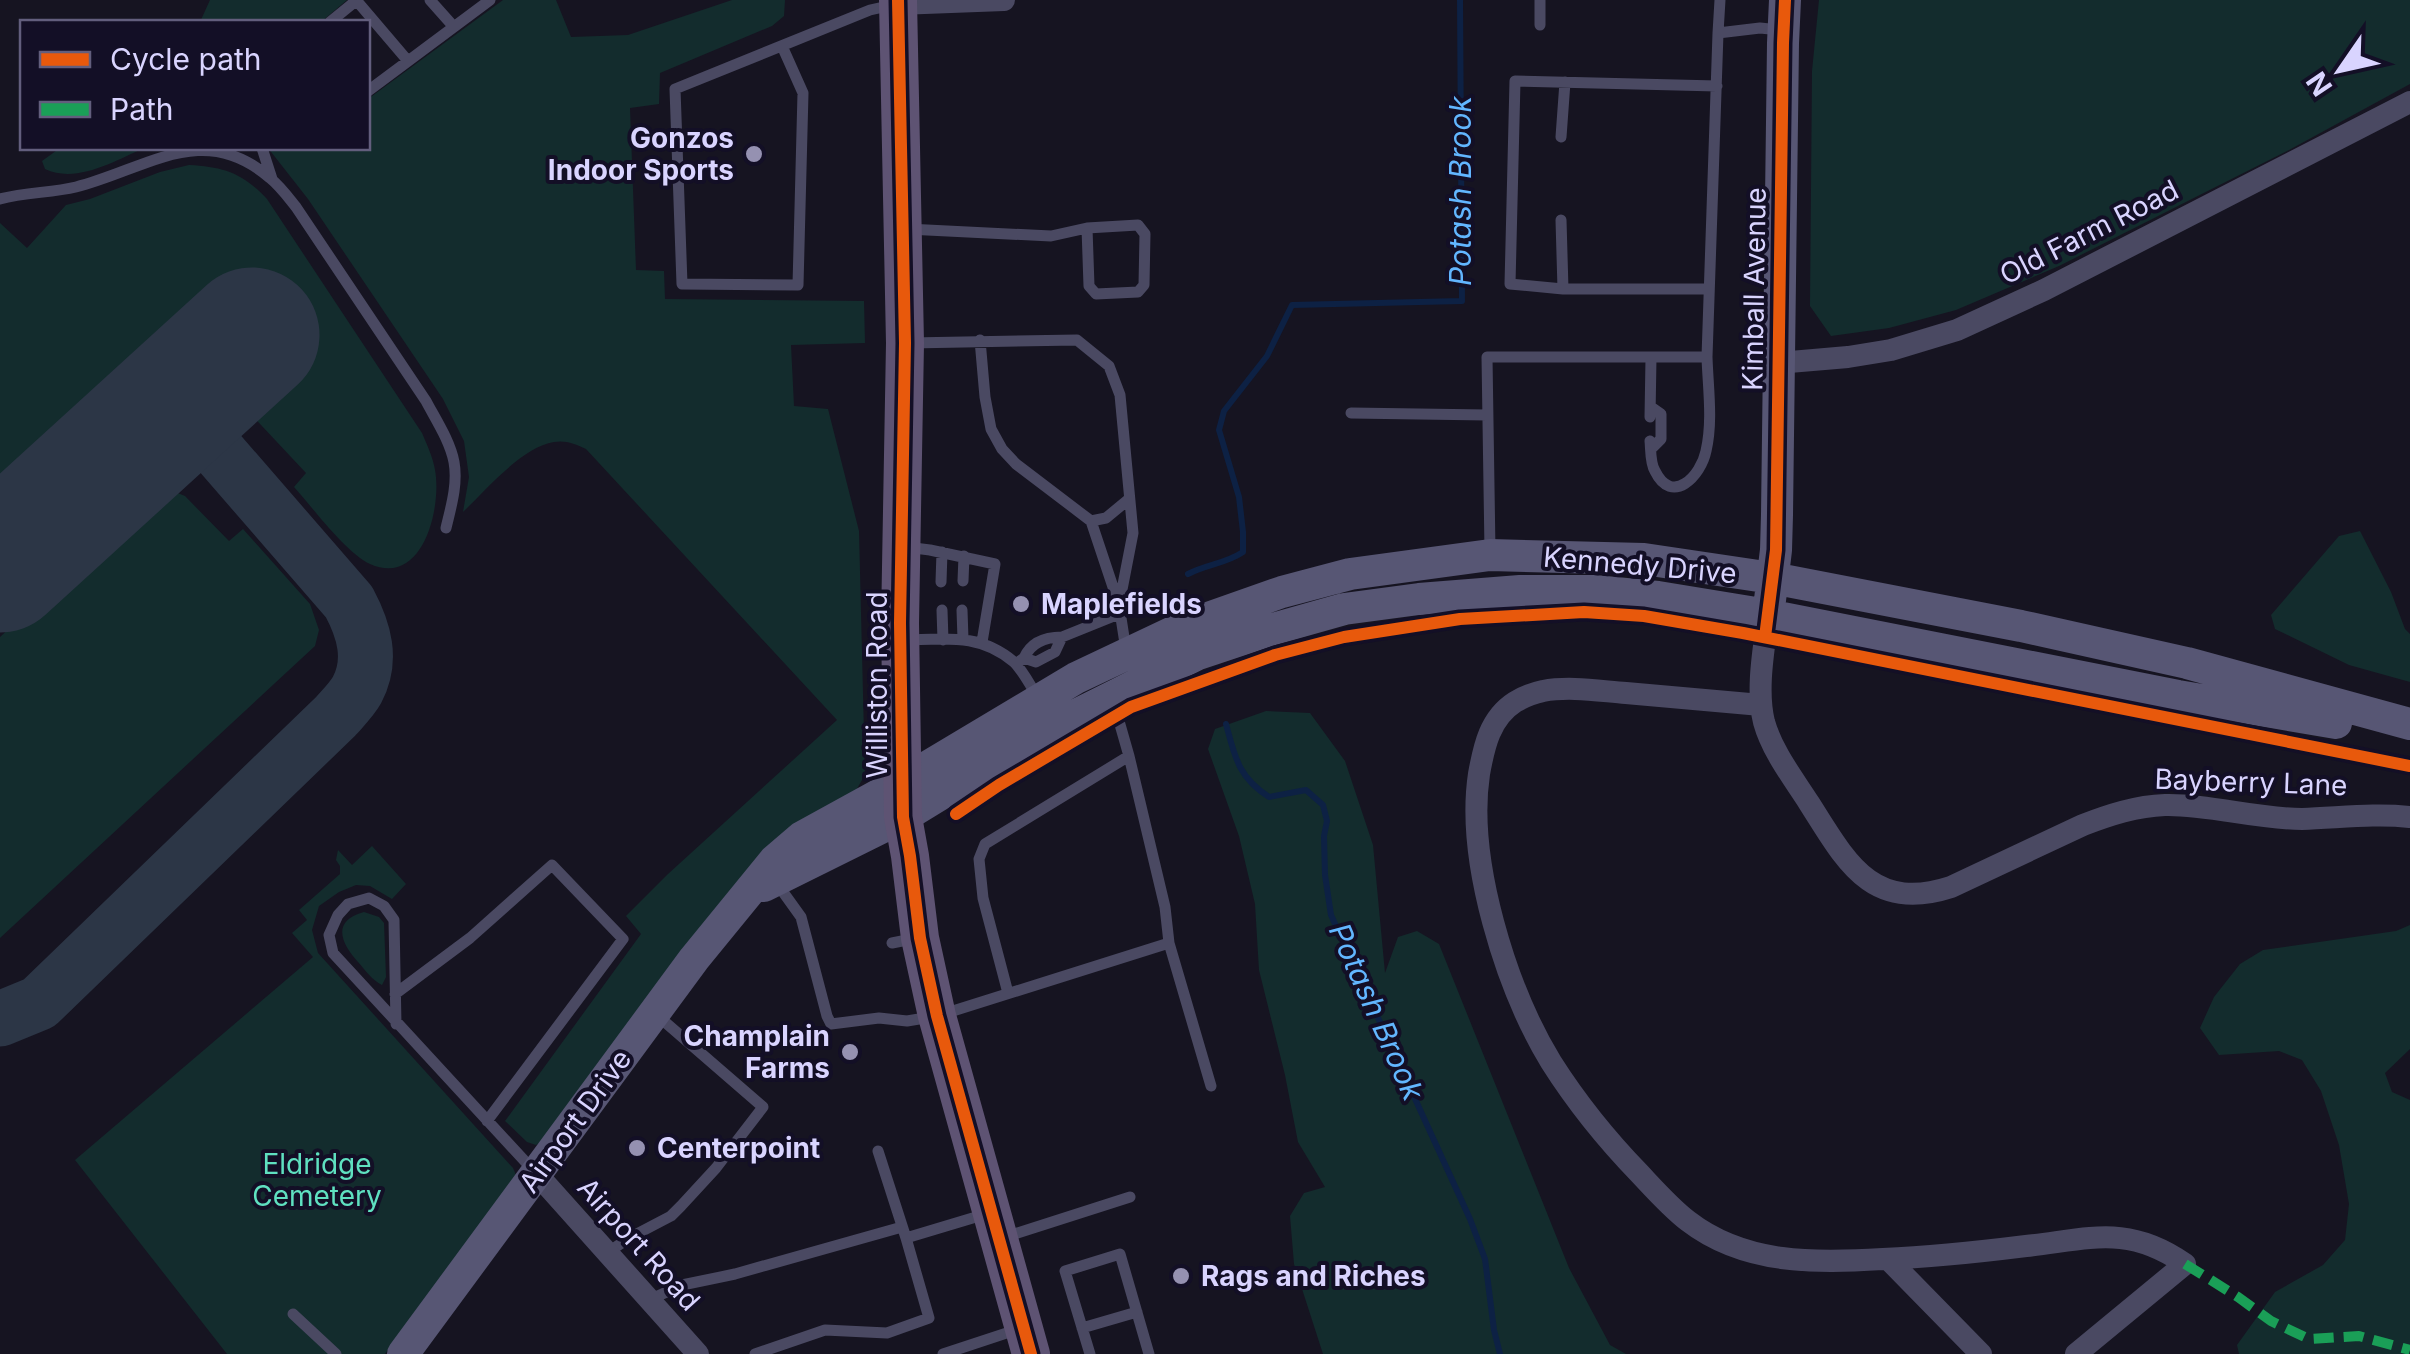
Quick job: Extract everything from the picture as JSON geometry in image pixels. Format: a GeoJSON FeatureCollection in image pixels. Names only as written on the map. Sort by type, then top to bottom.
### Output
{"type":"FeatureCollection","features":[{"type":"Feature","properties":{"kind":"main road","name":"Williston Road"},"geometry":{"type":"LineString","coordinates":[[898,2],[905,343],[900,640],[902,799],[910,856],[906,940],[936,1016],[1027,1341]]}},
{"type":"Feature","properties":{"kind":"main road","name":"Kimball Avenue"},"geometry":{"type":"LineString","coordinates":[[1768,615],[1776,533],[1784,15]]}},
{"type":"Feature","properties":{"kind":"main road","name":"Kennedy Drive"},"geometry":{"type":"LineString","coordinates":[[902,799],[1076,678],[1213,614],[1350,574],[1490,555],[1644,559],[1772,578],[2187,663],[2410,724]]}},
{"type":"Feature","properties":{"kind":"main road","name":"Kennedy Drive"},"geometry":{"type":"LineString","coordinates":[[902,799],[1198,654],[1344,609],[1520,591],[1594,590],[1658,597],[2410,736]]}},
{"type":"Feature","properties":{"kind":"main road"},"geometry":{"type":"LineString","coordinates":[[1112,696],[1127,654]]}},
{"type":"Feature","properties":{"kind":"main road","name":"Airport Drive"},"geometry":{"type":"LineString","coordinates":[[403,1354],[719,926],[763,886],[774,862],[802,838],[902,799]]}},
{"type":"Feature","properties":{"kind":"street"},"geometry":{"type":"LineString","coordinates":[[898,2],[1004,0]]}},
{"type":"Feature","properties":{"kind":"street","name":"Old Farm Road"},"geometry":{"type":"LineString","coordinates":[[1777,362],[1848,358],[1957,330],[2044,290],[2410,102]]}},
{"type":"Feature","properties":{"kind":"street","name":"Bayberry Lane"},"geometry":{"type":"LineString","coordinates":[[1768,615],[1761,705],[1765,726],[1782,760],[1847,861],[1872,883],[1901,892],[1932,893],[1951,888],[2082,825],[2147,807],[2168,805],[2301,818],[2410,817]]}},
{"type":"Feature","properties":{"kind":"street"},"geometry":{"type":"LineString","coordinates":[[1761,705],[1577,689],[1543,691],[1502,712],[1493,725],[1482,758],[1477,790],[1478,846],[1490,912],[1518,994],[1550,1059],[1602,1134],[1688,1221],[1725,1243],[1768,1257],[1818,1261],[1935,1256],[2106,1237],[2142,1241],[2185,1264],[2076,1354]]}},
{"type":"Feature","properties":{"kind":"street","name":"Airport Road"},"geometry":{"type":"LineString","coordinates":[[536,1173],[698,1354]]}},
{"type":"Feature","properties":{"kind":"street"},"geometry":{"type":"LineString","coordinates":[[1888,1259],[1981,1354]]}},
{"type":"Feature","properties":{"kind":"lane"},"geometry":{"type":"LineString","coordinates":[[332,20],[356,0],[408,61]]}},
{"type":"Feature","properties":{"kind":"lane"},"geometry":{"type":"LineString","coordinates":[[430,0],[454,27]]}},
{"type":"Feature","properties":{"kind":"lane"},"geometry":{"type":"LineString","coordinates":[[370,90],[490,0]]}},
{"type":"Feature","properties":{"kind":"lane"},"geometry":{"type":"LineString","coordinates":[[1540,0],[1540,25]]}},
{"type":"Feature","properties":{"kind":"lane"},"geometry":{"type":"LineString","coordinates":[[1651,358],[1650,412],[1661,414],[1661,439],[1650,445],[1653,470],[1664,483],[1677,487],[1698,474],[1706,452],[1720,0]]}},
{"type":"Feature","properties":{"kind":"lane"},"geometry":{"type":"LineString","coordinates":[[782,46],[803,93],[798,285],[682,284],[674,89],[870,10],[898,2]]}},
{"type":"Feature","properties":{"kind":"lane"},"geometry":{"type":"LineString","coordinates":[[1718,34],[1760,28],[1784,15]]}},
{"type":"Feature","properties":{"kind":"lane"},"geometry":{"type":"LineString","coordinates":[[1709,289],[1510,284],[1515,80],[1716,86]]}},
{"type":"Feature","properties":{"kind":"lane"},"geometry":{"type":"LineString","coordinates":[[1562,137],[1566,82]]}},
{"type":"Feature","properties":{"kind":"lane"},"geometry":{"type":"LineString","coordinates":[[0,199],[74,188],[195,150]]}},
{"type":"Feature","properties":{"kind":"lane"},"geometry":{"type":"LineString","coordinates":[[207,150],[243,158],[272,179],[296,206],[426,401],[454,462],[454,495],[446,528]]}},
{"type":"Feature","properties":{"kind":"lane"},"geometry":{"type":"LineString","coordinates":[[263,150],[272,179]]}},
{"type":"Feature","properties":{"kind":"lane"},"geometry":{"type":"LineString","coordinates":[[1560,220],[1563,288]]}},
{"type":"Feature","properties":{"kind":"lane"},"geometry":{"type":"LineString","coordinates":[[902,228],[1051,236],[1087,228],[1138,225],[1145,234],[1144,285],[1138,292],[1096,294],[1089,286],[1087,228]]}},
{"type":"Feature","properties":{"kind":"lane"},"geometry":{"type":"LineString","coordinates":[[980,340],[991,429],[1016,464],[1091,522],[1119,609],[1127,654]]}},
{"type":"Feature","properties":{"kind":"lane"},"geometry":{"type":"LineString","coordinates":[[905,343],[1077,340],[1109,366],[1120,396],[1132,532],[1119,609]]}},
{"type":"Feature","properties":{"kind":"lane"},"geometry":{"type":"LineString","coordinates":[[1490,555],[1486,357],[1706,357]]}},
{"type":"Feature","properties":{"kind":"lane"},"geometry":{"type":"LineString","coordinates":[[1351,413],[1488,415]]}},
{"type":"Feature","properties":{"kind":"lane"},"geometry":{"type":"LineString","coordinates":[[1091,522],[1106,518],[1129,499]]}},
{"type":"Feature","properties":{"kind":"lane"},"geometry":{"type":"LineString","coordinates":[[902,547],[994,564],[982,642]]}},
{"type":"Feature","properties":{"kind":"lane"},"geometry":{"type":"LineString","coordinates":[[941,582],[942,552]]}},
{"type":"Feature","properties":{"kind":"lane"},"geometry":{"type":"LineString","coordinates":[[962,581],[964,556]]}},
{"type":"Feature","properties":{"kind":"lane"},"geometry":{"type":"LineString","coordinates":[[900,640],[982,642],[1020,661],[1036,662],[1055,652],[1062,637],[1119,609]]}},
{"type":"Feature","properties":{"kind":"lane"},"geometry":{"type":"LineString","coordinates":[[942,610],[943,640]]}},
{"type":"Feature","properties":{"kind":"lane"},"geometry":{"type":"LineString","coordinates":[[962,610],[963,639]]}},
{"type":"Feature","properties":{"kind":"lane"},"geometry":{"type":"LineString","coordinates":[[1020,661],[1040,700]]}},
{"type":"Feature","properties":{"kind":"lane"},"geometry":{"type":"LineString","coordinates":[[1112,696],[1166,907],[1169,943],[1211,1086]]}},
{"type":"Feature","properties":{"kind":"lane"},"geometry":{"type":"LineString","coordinates":[[1008,993],[983,898],[978,859],[985,844],[1129,756]]}},
{"type":"Feature","properties":{"kind":"lane"},"geometry":{"type":"LineString","coordinates":[[396,994],[470,938],[552,865],[623,939],[486,1120]]}},
{"type":"Feature","properties":{"kind":"lane"},"geometry":{"type":"LineString","coordinates":[[763,886],[801,917],[831,1024],[936,1016],[1169,943]]}},
{"type":"Feature","properties":{"kind":"lane"},"geometry":{"type":"LineString","coordinates":[[396,1024],[394,920],[384,906],[370,898],[348,904],[329,935],[333,954],[396,1024],[536,1173]]}},
{"type":"Feature","properties":{"kind":"lane"},"geometry":{"type":"LineString","coordinates":[[607,1253],[681,1206],[763,1107],[654,1013]]}},
{"type":"Feature","properties":{"kind":"lane"},"geometry":{"type":"LineString","coordinates":[[755,1354],[825,1330],[887,1333],[929,1318],[878,1151]]}},
{"type":"Feature","properties":{"kind":"lane"},"geometry":{"type":"LineString","coordinates":[[650,1300],[682,1285],[904,1233],[994,1226],[1130,1197]]}},
{"type":"Feature","properties":{"kind":"lane"},"geometry":{"type":"LineString","coordinates":[[1090,1354],[1065,1271],[1120,1254],[1149,1354]]}},
{"type":"Feature","properties":{"kind":"lane"},"geometry":{"type":"LineString","coordinates":[[1082,1328],[1137,1312]]}},
{"type":"Feature","properties":{"kind":"lane"},"geometry":{"type":"LineString","coordinates":[[293,1314],[336,1354]]}},
{"type":"Feature","properties":{"kind":"lane"},"geometry":{"type":"LineString","coordinates":[[944,1354],[1027,1341]]}},
{"type":"Feature","properties":{"kind":"green space"},"geometry":{"type":"Polygon","coordinates":[[[210,0],[347,0],[323,20],[201,20],[210,0]]]}},
{"type":"Feature","properties":{"kind":"green space"},"geometry":{"type":"Polygon","coordinates":[[[503,0],[556,0],[571,37],[628,35],[732,0],[785,0],[784,16],[772,26],[660,73],[659,104],[630,108],[636,270],[664,271],[665,299],[864,301],[865,343],[791,345],[794,406],[828,409],[859,531],[865,775],[855,792],[536,1145],[527,1142],[505,1121],[641,934],[626,916],[837,720],[586,449],[554,442],[530,452],[463,512],[469,477],[464,441],[443,399],[308,199],[270,150],[370,150],[370,98],[503,0]]]}},
{"type":"Feature","properties":{"kind":"green space"},"geometry":{"type":"Polygon","coordinates":[[[1819,0],[2410,0],[2410,84],[2059,266],[1956,310],[1889,328],[1831,336],[1810,306],[1812,71],[1819,0]]]}},
{"type":"Feature","properties":{"kind":"green space"},"geometry":{"type":"Polygon","coordinates":[[[57,150],[140,150],[95,169],[69,174],[45,169],[42,161],[57,150]]]}},
{"type":"Feature","properties":{"kind":"green space"},"geometry":{"type":"Polygon","coordinates":[[[189,165],[232,173],[267,199],[422,433],[435,470],[435,504],[425,540],[416,555],[403,565],[388,568],[360,558],[294,487],[306,473],[247,410],[289,374],[216,297],[0,494],[0,223],[27,248],[66,205],[189,165]]]}},
{"type":"Feature","properties":{"kind":"green space"},"geometry":{"type":"Polygon","coordinates":[[[175,492],[185,496],[229,541],[243,529],[310,604],[319,630],[315,646],[0,938],[0,637],[143,505],[175,492]]]}},
{"type":"Feature","properties":{"kind":"green space"},"geometry":{"type":"Polygon","coordinates":[[[2360,531],[2410,634],[2410,682],[2349,665],[2275,629],[2271,615],[2339,536],[2360,531]]]}},
{"type":"Feature","properties":{"kind":"green space"},"geometry":{"type":"Polygon","coordinates":[[[1266,711],[1310,713],[1345,761],[1373,845],[1385,973],[1398,937],[1417,931],[1439,944],[1569,1268],[1610,1345],[1626,1354],[1323,1354],[1294,1264],[1290,1216],[1304,1193],[1325,1187],[1298,1142],[1259,970],[1255,904],[1239,836],[1208,749],[1215,729],[1266,711]]]}},
{"type":"Feature","properties":{"kind":"green space","name":"Eldridge Cemetery"},"geometry":{"type":"Polygon","coordinates":[[[372,846],[406,884],[392,899],[370,886],[356,885],[319,906],[312,930],[318,953],[516,1175],[385,1354],[227,1354],[75,1160],[313,957],[292,933],[307,920],[299,910],[340,874],[338,850],[352,865],[372,846]]]}},
{"type":"Feature","properties":{"kind":"green space"},"geometry":{"type":"Polygon","coordinates":[[[364,912],[384,923],[386,977],[382,985],[358,962],[342,933],[347,921],[364,912]]]}},
{"type":"Feature","properties":{"kind":"green space"},"geometry":{"type":"Polygon","coordinates":[[[2410,925],[2410,1049],[2385,1073],[2392,1092],[2410,1100],[2410,1354],[2239,1354],[2237,1345],[2275,1292],[2323,1265],[2345,1240],[2349,1204],[2339,1145],[2321,1091],[2302,1060],[2279,1051],[2219,1055],[2200,1028],[2214,997],[2240,964],[2263,950],[2396,931],[2410,925]]]}},
{"type":"Feature","properties":{"kind":"waterway","name":"Potash Brook"},"geometry":{"type":"LineString","coordinates":[[1188,574],[1243,552],[1239,497],[1219,430],[1224,411],[1267,356],[1292,305],[1462,301],[1460,0]]}},
{"type":"Feature","properties":{"kind":"waterway","name":"Potash Brook"},"geometry":{"type":"LineString","coordinates":[[1226,724],[1239,765],[1250,782],[1269,797],[1306,790],[1323,805],[1327,821],[1325,875],[1331,915],[1470,1219],[1485,1259],[1500,1354]]}},
{"type":"Feature","properties":{"kind":"taxiway"},"geometry":{"type":"LineString","coordinates":[[0,1019],[39,1003],[336,716],[357,690],[365,668],[362,634],[349,602],[211,443],[188,433],[163,433],[141,443],[101,473]]}},
{"type":"Feature","properties":{"kind":"runway"},"geometry":{"type":"LineString","coordinates":[[0,565],[252,335]]}},
{"type":"Feature","properties":{"kind":"marked path"},"geometry":{"type":"LineString","coordinates":[[2185,1264],[2271,1321],[2309,1339],[2359,1336],[2410,1350]]}},
{"type":"Feature","properties":{"kind":"cycle path"},"geometry":{"type":"LineString","coordinates":[[898,0],[905,343],[900,623],[903,817],[920,938],[937,1016],[1031,1354]]}},
{"type":"Feature","properties":{"kind":"cycle path"},"geometry":{"type":"LineString","coordinates":[[1765,637],[1776,550],[1785,0]]}},
{"type":"Feature","properties":{"kind":"cycle path"},"geometry":{"type":"LineString","coordinates":[[956,814],[1131,707],[1275,655],[1344,637],[1460,619],[1584,612],[1644,616],[1743,633],[2410,766]]}},
{"type":"Feature","properties":{"kind":"place","name":"Gonzos Indoor Sports"},"geometry":{"type":"Point","coordinates":[754,154]}},
{"type":"Feature","properties":{"kind":"place","name":"Maplefields"},"geometry":{"type":"Point","coordinates":[1021,604]}},
{"type":"Feature","properties":{"kind":"place","name":"Champlain Farms"},"geometry":{"type":"Point","coordinates":[850,1052]}},
{"type":"Feature","properties":{"kind":"place","name":"Centerpoint"},"geometry":{"type":"Point","coordinates":[637,1148]}},
{"type":"Feature","properties":{"kind":"place","name":"Rags and Riches"},"geometry":{"type":"Point","coordinates":[1181,1276]}}]}
